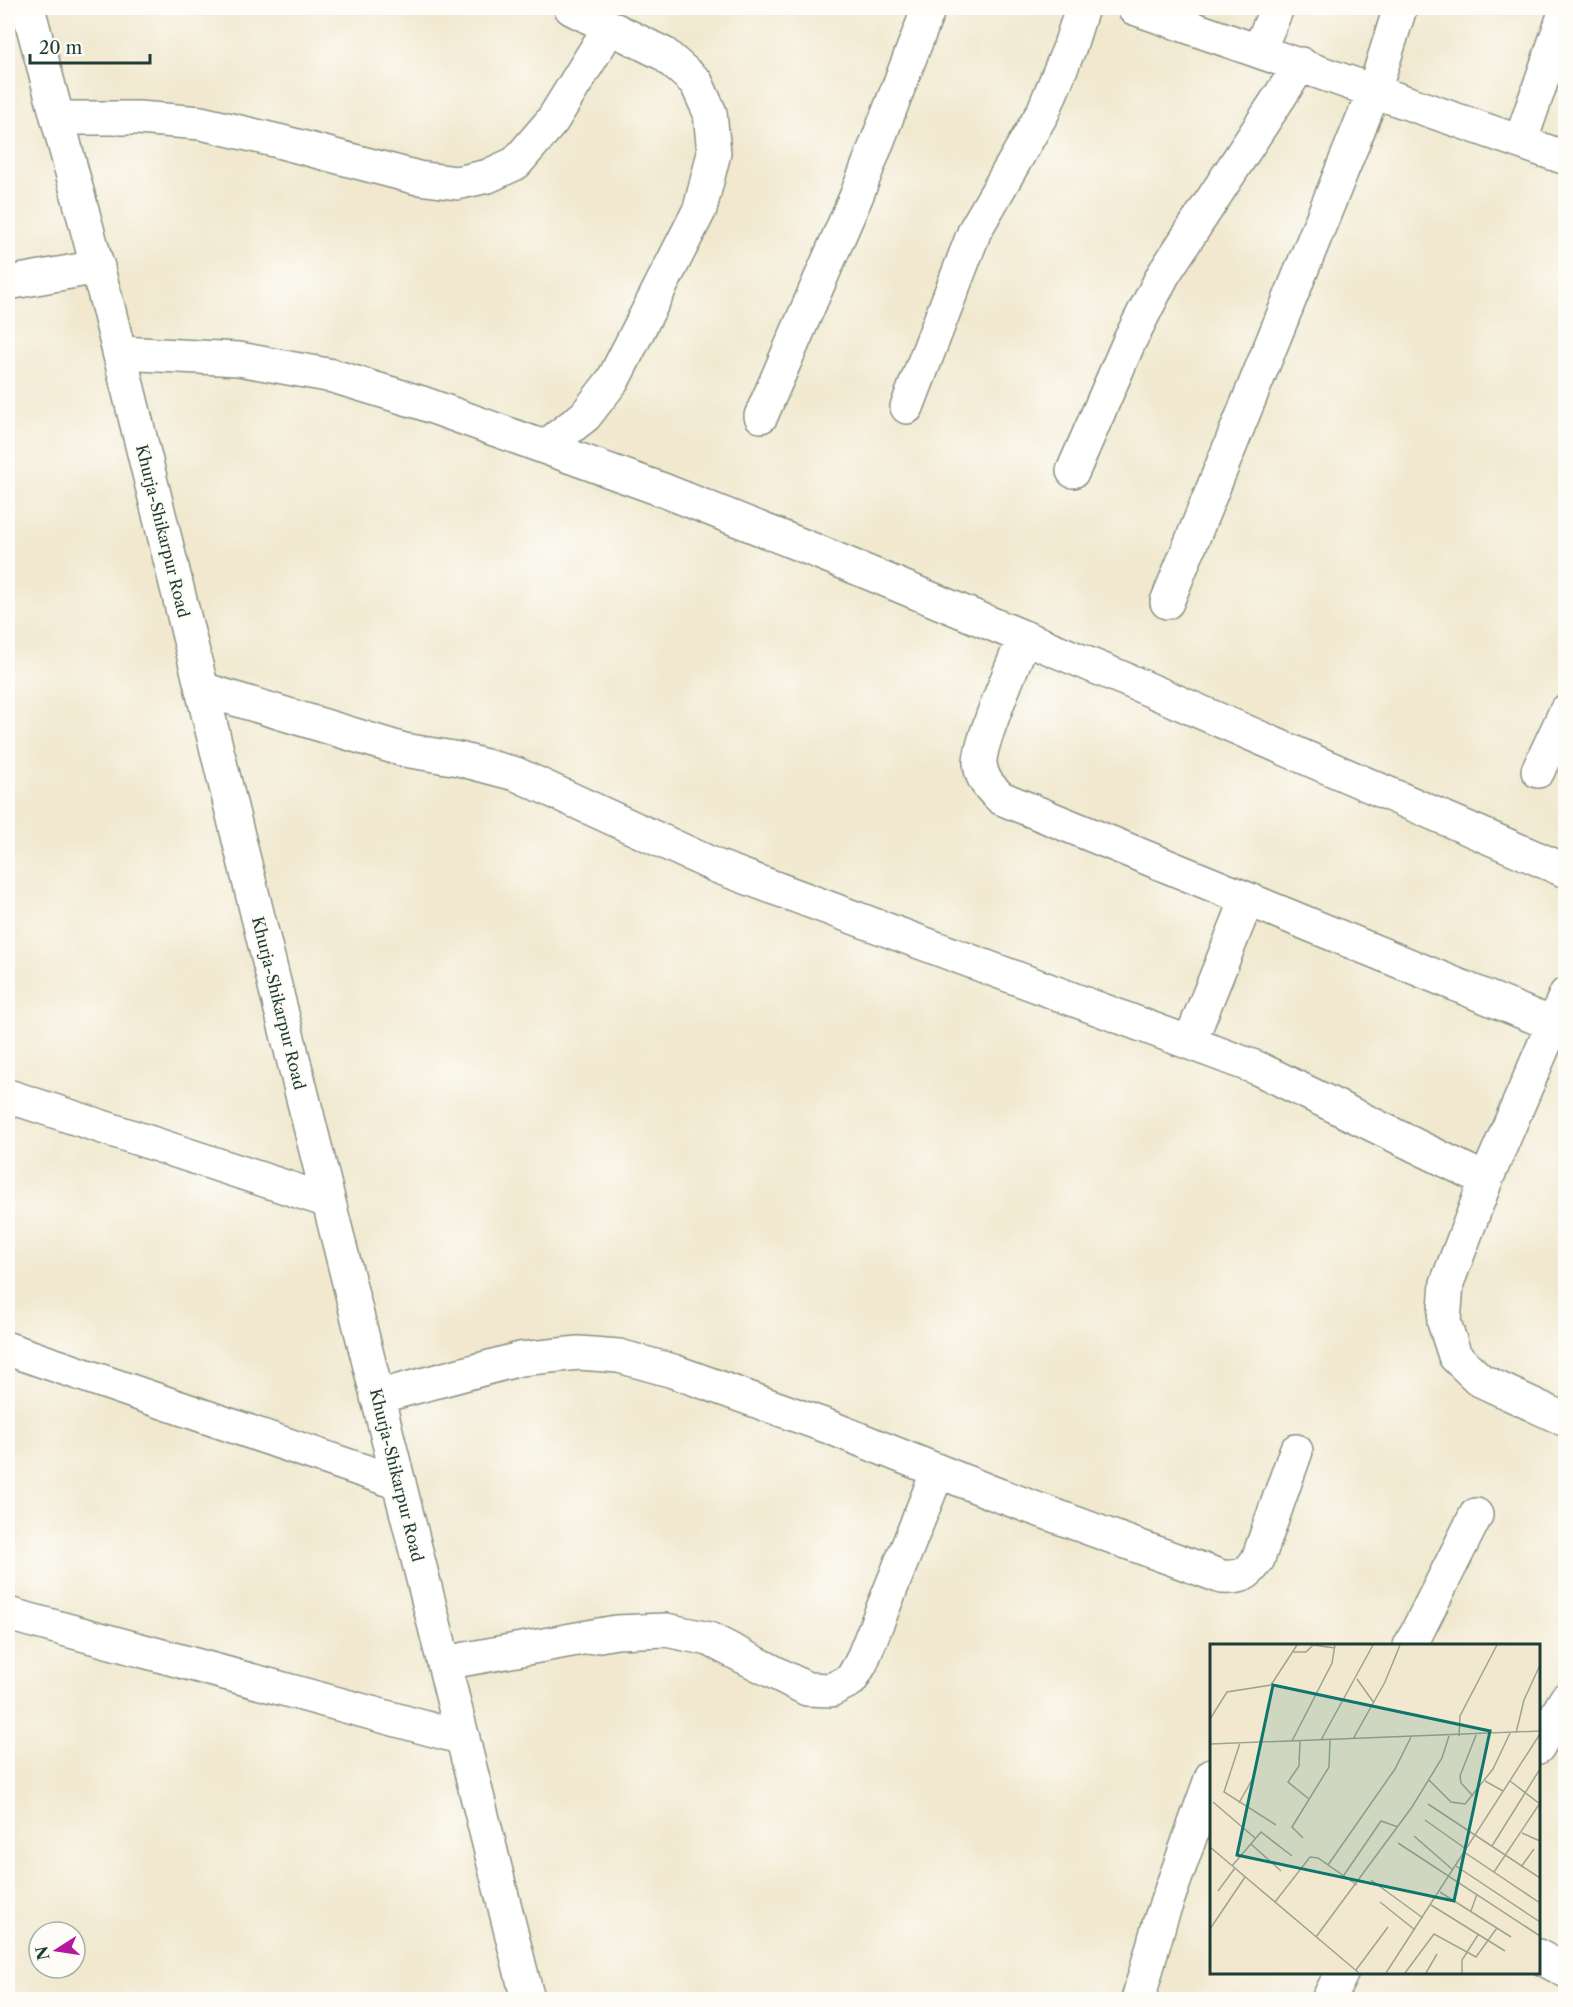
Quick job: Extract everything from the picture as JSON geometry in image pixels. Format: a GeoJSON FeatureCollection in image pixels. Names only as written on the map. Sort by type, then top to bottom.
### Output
{"type":"FeatureCollection","features":[{"type":"Feature","properties":{"kind":"street","name":"Khurja-Shikarpur Road"},"geometry":{"type":"LineString","coordinates":[[28,8],[120,353],[328,1201],[528,2000]]}},
{"type":"Feature","properties":{"kind":"street"},"geometry":{"type":"LineString","coordinates":[[545,447],[585,416],[613,380],[700,209],[714,153],[710,113],[696,82],[664,54],[571,8]]}},
{"type":"Feature","properties":{"kind":"street"},"geometry":{"type":"LineString","coordinates":[[761,416],[856,197],[929,8]]}},
{"type":"Feature","properties":{"kind":"street"},"geometry":{"type":"LineString","coordinates":[[907,407],[975,230],[1043,112],[1069,49],[1082,8]]}},
{"type":"Feature","properties":{"kind":"street"},"geometry":{"type":"LineString","coordinates":[[1134,8],[1521,140],[1566,158]]}},
{"type":"Feature","properties":{"kind":"street"},"geometry":{"type":"LineString","coordinates":[[1259,50],[1277,8]]}},
{"type":"Feature","properties":{"kind":"street"},"geometry":{"type":"LineString","coordinates":[[1167,602],[1374,91],[1400,8]]}},
{"type":"Feature","properties":{"kind":"street"},"geometry":{"type":"LineString","coordinates":[[1521,140],[1566,10]]}},
{"type":"Feature","properties":{"kind":"street"},"geometry":{"type":"LineString","coordinates":[[58,118],[138,118],[201,123],[418,178],[457,183],[488,176],[516,162],[552,121],[610,27]]}},
{"type":"Feature","properties":{"kind":"street"},"geometry":{"type":"LineString","coordinates":[[1073,471],[1129,342],[1163,275],[1301,64]]}},
{"type":"Feature","properties":{"kind":"street"},"geometry":{"type":"LineString","coordinates":[[8,283],[98,267]]}},
{"type":"Feature","properties":{"kind":"street"},"geometry":{"type":"LineString","coordinates":[[120,353],[239,359],[333,376],[422,403],[545,447],[784,538],[1024,637],[1566,871]]}},
{"type":"Feature","properties":{"kind":"street"},"geometry":{"type":"LineString","coordinates":[[1024,637],[984,744],[980,763],[986,784],[1001,798],[1552,1024]]}},
{"type":"Feature","properties":{"kind":"street"},"geometry":{"type":"LineString","coordinates":[[202,689],[393,747],[459,759],[516,774],[716,866],[1257,1068],[1486,1180]]}},
{"type":"Feature","properties":{"kind":"street"},"geometry":{"type":"LineString","coordinates":[[1538,771],[1566,711]]}},
{"type":"Feature","properties":{"kind":"street"},"geometry":{"type":"LineString","coordinates":[[1190,1042],[1247,900]]}},
{"type":"Feature","properties":{"kind":"street"},"geometry":{"type":"LineString","coordinates":[[1566,994],[1486,1180],[1447,1283],[1444,1322],[1455,1356],[1480,1380],[1566,1420]]}},
{"type":"Feature","properties":{"kind":"street"},"geometry":{"type":"LineString","coordinates":[[8,1096],[328,1201]]}},
{"type":"Feature","properties":{"kind":"street"},"geometry":{"type":"LineString","coordinates":[[8,1349],[399,1483]]}},
{"type":"Feature","properties":{"kind":"street"},"geometry":{"type":"LineString","coordinates":[[377,1397],[520,1359],[579,1353],[619,1356],[673,1371],[1222,1577],[1239,1578],[1251,1571],[1258,1558],[1296,1452]]}},
{"type":"Feature","properties":{"kind":"street"},"geometry":{"type":"LineString","coordinates":[[444,1663],[616,1632],[666,1630],[708,1639],[807,1689],[831,1690],[850,1680],[861,1663],[938,1471]]}},
{"type":"Feature","properties":{"kind":"street"},"geometry":{"type":"LineString","coordinates":[[1411,1644],[1476,1515]]}},
{"type":"Feature","properties":{"kind":"street"},"geometry":{"type":"LineString","coordinates":[[8,1614],[463,1738]]}},
{"type":"Feature","properties":{"kind":"street"},"geometry":{"type":"LineString","coordinates":[[1540,1745],[1566,1699]]}},
{"type":"Feature","properties":{"kind":"street"},"geometry":{"type":"LineString","coordinates":[[1138,2000],[1160,1921],[1210,1782]]}},
{"type":"Feature","properties":{"kind":"street"},"geometry":{"type":"LineString","coordinates":[[1540,1957],[1566,1971]]}},
{"type":"Feature","properties":{"kind":"street"},"geometry":{"type":"LineString","coordinates":[[1328,2000],[1341,1974]]}}]}
